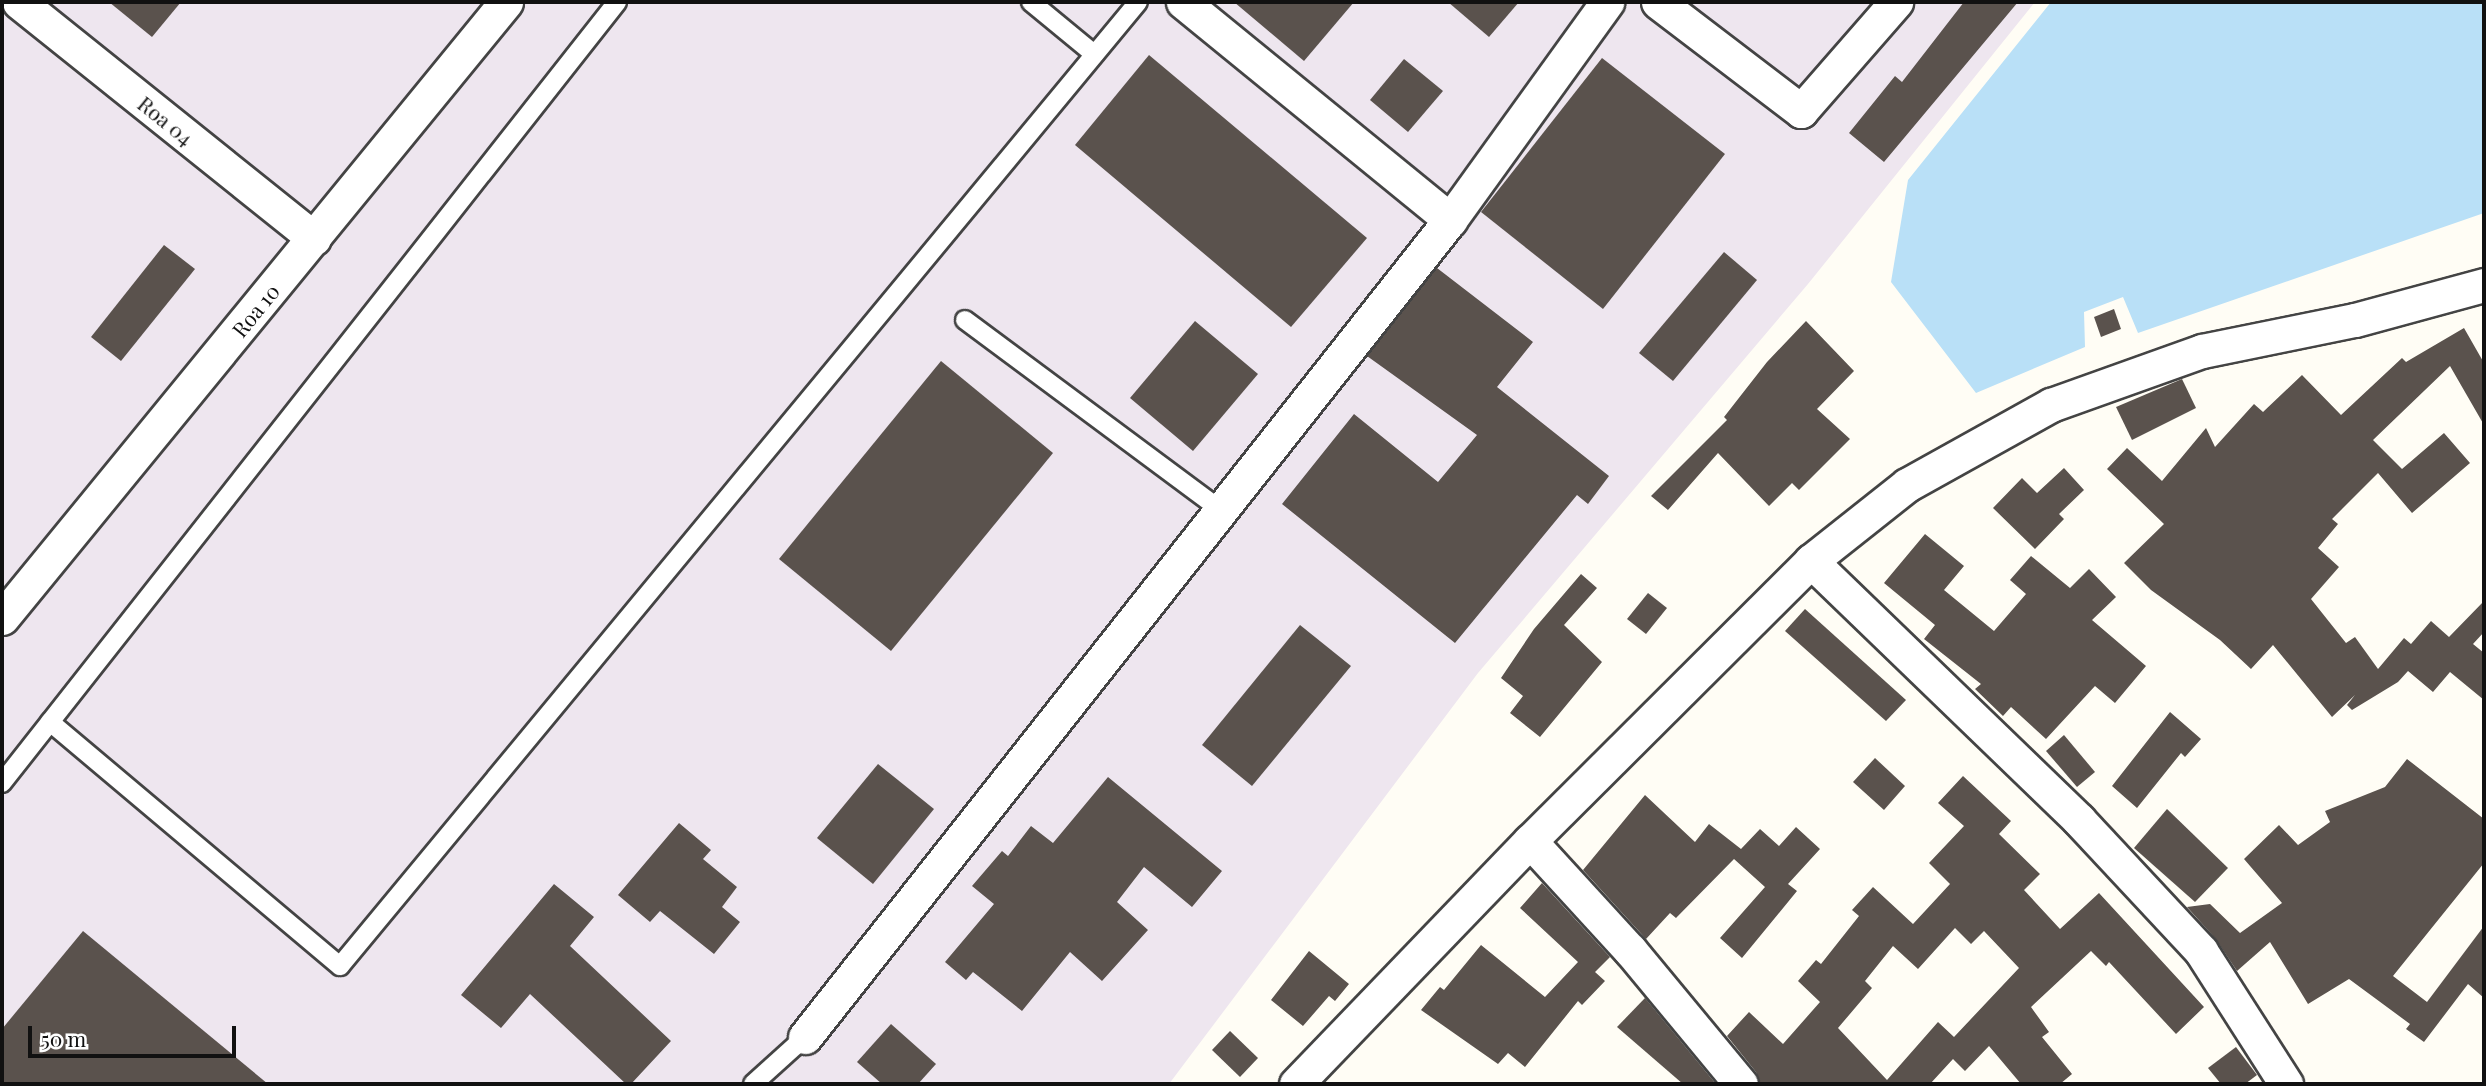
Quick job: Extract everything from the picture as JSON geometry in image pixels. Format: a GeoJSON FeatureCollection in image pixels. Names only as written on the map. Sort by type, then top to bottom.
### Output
{"type":"FeatureCollection","features":[{"type":"Feature","properties":{"kind":"street","name":"Roa 04"},"geometry":{"type":"LineString","coordinates":[[19,2],[314,238]]}},
{"type":"Feature","properties":{"kind":"street","name":"Roa 10"},"geometry":{"type":"LineString","coordinates":[[2,618],[506,2]]}},
{"type":"Feature","properties":{"kind":"street"},"geometry":{"type":"LineString","coordinates":[[1183,2],[1450,220]]}},
{"type":"Feature","properties":{"kind":"street"},"geometry":{"type":"LineString","coordinates":[[806,1037],[1224,512],[1450,220],[1607,2]]}},
{"type":"Feature","properties":{"kind":"street"},"geometry":{"type":"LineString","coordinates":[[1658,2],[1801,111],[1896,2]]}},
{"type":"Feature","properties":{"kind":"street"},"geometry":{"type":"LineString","coordinates":[[1298,1083],[1530,841],[1811,561],[1907,485],[2051,405],[2202,351],[2355,320],[2484,285]]}},
{"type":"Feature","properties":{"kind":"street"},"geometry":{"type":"LineString","coordinates":[[1811,561],[2078,820],[2201,951],[2286,1084]]}},
{"type":"Feature","properties":{"kind":"street"},"geometry":{"type":"LineString","coordinates":[[1530,841],[1630,950],[1741,1084]]}},
{"type":"Feature","properties":{"kind":"lane"},"geometry":{"type":"LineString","coordinates":[[2,783],[617,2]]}},
{"type":"Feature","properties":{"kind":"lane"},"geometry":{"type":"LineString","coordinates":[[1031,2],[1094,54]]}},
{"type":"Feature","properties":{"kind":"lane"},"geometry":{"type":"LineString","coordinates":[[50,722],[341,966],[1138,2]]}},
{"type":"Feature","properties":{"kind":"lane"},"geometry":{"type":"LineString","coordinates":[[964,320],[1224,512]]}},
{"type":"Feature","properties":{"kind":"lane"},"geometry":{"type":"LineString","coordinates":[[753,1084],[806,1037]]}},
{"type":"Feature","properties":{"kind":"shaded area"},"geometry":{"type":"Polygon","coordinates":[[[2,2],[2035,2],[1808,284],[1478,673],[1169,1084],[2,1084],[2,2]]]}},
{"type":"Feature","properties":{"kind":"water"},"geometry":{"type":"Polygon","coordinates":[[[2051,2],[2484,2],[2484,213],[2138,333],[2123,297],[2084,312],[2085,347],[1976,393],[1891,282],[1908,180],[2051,2]]]}},
{"type":"Feature","properties":{"kind":"building"},"geometry":{"type":"Polygon","coordinates":[[[109,2],[181,2],[152,37],[109,2]]]}},
{"type":"Feature","properties":{"kind":"building"},"geometry":{"type":"Polygon","coordinates":[[[1234,2],[1354,2],[1304,61],[1234,2]]]}},
{"type":"Feature","properties":{"kind":"building"},"geometry":{"type":"Polygon","coordinates":[[[1448,2],[1519,2],[1489,37],[1448,2]]]}},
{"type":"Feature","properties":{"kind":"building"},"geometry":{"type":"Polygon","coordinates":[[[1964,2],[2018,2],[1884,162],[1849,133],[1895,76],[1902,82],[1964,2]]]}},
{"type":"Feature","properties":{"kind":"building"},"geometry":{"type":"Polygon","coordinates":[[[1149,55],[1367,238],[1291,327],[1075,145],[1149,55]]]}},
{"type":"Feature","properties":{"kind":"building"},"geometry":{"type":"Polygon","coordinates":[[[1602,58],[1725,154],[1603,309],[1481,212],[1602,58]]]}},
{"type":"Feature","properties":{"kind":"building"},"geometry":{"type":"Polygon","coordinates":[[[1404,59],[1443,91],[1408,132],[1370,100],[1404,59]]]}},
{"type":"Feature","properties":{"kind":"building"},"geometry":{"type":"Polygon","coordinates":[[[164,245],[195,269],[121,361],[91,337],[164,245]]]}},
{"type":"Feature","properties":{"kind":"building"},"geometry":{"type":"Polygon","coordinates":[[[1724,252],[1757,280],[1673,381],[1639,353],[1724,252]]]}},
{"type":"Feature","properties":{"kind":"building"},"geometry":{"type":"Polygon","coordinates":[[[1437,268],[1533,342],[1497,387],[1609,476],[1588,504],[1577,495],[1455,643],[1282,504],[1354,414],[1438,482],[1477,435],[1367,356],[1437,268]]]}},
{"type":"Feature","properties":{"kind":"building"},"geometry":{"type":"Polygon","coordinates":[[[2114,309],[2121,329],[2101,337],[2094,317],[2114,309]]]}},
{"type":"Feature","properties":{"kind":"building"},"geometry":{"type":"Polygon","coordinates":[[[1195,321],[1258,374],[1193,451],[1130,398],[1195,321]]]}},
{"type":"Feature","properties":{"kind":"building"},"geometry":{"type":"Polygon","coordinates":[[[1806,321],[1854,371],[1817,409],[1850,439],[1799,490],[1792,483],[1769,506],[1718,453],[1668,510],[1651,496],[1727,420],[1724,417],[1767,362],[1806,321]]]}},
{"type":"Feature","properties":{"kind":"building"},"geometry":{"type":"Polygon","coordinates":[[[2464,328],[2484,363],[2484,425],[2450,366],[2373,440],[2402,469],[2444,433],[2470,463],[2412,513],[2378,473],[2332,519],[2338,524],[2318,548],[2339,567],[2311,599],[2346,643],[2355,637],[2378,669],[2404,638],[2411,644],[2431,621],[2449,637],[2484,601],[2484,632],[2473,644],[2484,653],[2484,700],[2450,672],[2433,692],[2408,671],[2398,682],[2352,710],[2347,705],[2355,695],[2332,717],[2273,645],[2251,669],[2220,640],[2151,590],[2124,563],[2164,524],[2107,469],[2127,448],[2162,481],[2206,428],[2215,447],[2254,404],[2263,412],[2302,375],[2341,415],[2402,358],[2406,362],[2464,328]]]}},
{"type":"Feature","properties":{"kind":"building"},"geometry":{"type":"Polygon","coordinates":[[[941,361],[1053,453],[891,651],[779,559],[941,361]]]}},
{"type":"Feature","properties":{"kind":"building"},"geometry":{"type":"Polygon","coordinates":[[[2182,379],[2196,408],[2132,440],[2116,407],[2182,379]]]}},
{"type":"Feature","properties":{"kind":"building"},"geometry":{"type":"Polygon","coordinates":[[[2064,468],[2084,490],[2059,514],[2064,519],[2035,549],[1993,508],[2022,478],[2037,493],[2064,468]]]}},
{"type":"Feature","properties":{"kind":"building"},"geometry":{"type":"Polygon","coordinates":[[[1925,534],[1964,566],[1944,590],[1994,631],[2026,594],[2010,580],[2031,556],[2070,588],[2089,569],[2116,597],[2092,620],[2146,666],[2115,703],[2095,686],[2046,739],[2011,707],[2003,716],[1975,689],[1981,684],[1924,639],[1935,625],[1884,583],[1925,534]]]}},
{"type":"Feature","properties":{"kind":"building"},"geometry":{"type":"Polygon","coordinates":[[[1581,574],[1597,588],[1564,625],[1602,662],[1540,737],[1510,713],[1523,696],[1501,678],[1534,629],[1581,574]]]}},
{"type":"Feature","properties":{"kind":"building"},"geometry":{"type":"Polygon","coordinates":[[[1648,593],[1667,608],[1646,634],[1627,619],[1648,593]]]}},
{"type":"Feature","properties":{"kind":"building"},"geometry":{"type":"Polygon","coordinates":[[[1805,609],[1906,700],[1886,721],[1785,631],[1805,609]]]}},
{"type":"Feature","properties":{"kind":"building"},"geometry":{"type":"Polygon","coordinates":[[[1300,625],[1351,666],[1252,786],[1202,745],[1300,625]]]}},
{"type":"Feature","properties":{"kind":"building"},"geometry":{"type":"Polygon","coordinates":[[[2170,712],[2201,739],[2185,757],[2181,753],[2137,808],[2112,786],[2170,712]]]}},
{"type":"Feature","properties":{"kind":"building"},"geometry":{"type":"Polygon","coordinates":[[[2064,735],[2095,772],[2077,787],[2046,751],[2064,735]]]}},
{"type":"Feature","properties":{"kind":"building"},"geometry":{"type":"Polygon","coordinates":[[[1875,758],[1905,786],[1884,810],[1853,782],[1875,758]]]}},
{"type":"Feature","properties":{"kind":"building"},"geometry":{"type":"Polygon","coordinates":[[[2407,759],[2484,819],[2484,863],[2393,976],[2427,1002],[2484,926],[2484,998],[2468,984],[2424,1042],[2406,1029],[2410,1024],[2349,979],[2308,1004],[2270,942],[2237,971],[2215,938],[2187,907],[2210,904],[2240,933],[2282,903],[2244,859],[2279,825],[2298,845],[2330,822],[2325,811],[2385,787],[2407,759]]]}},
{"type":"Feature","properties":{"kind":"building"},"geometry":{"type":"Polygon","coordinates":[[[878,764],[934,809],[873,884],[817,838],[878,764]]]}},
{"type":"Feature","properties":{"kind":"building"},"geometry":{"type":"Polygon","coordinates":[[[1963,776],[2011,821],[1999,834],[2040,874],[2024,890],[2060,929],[2099,893],[2204,1007],[2176,1034],[2109,962],[2106,966],[2091,951],[2031,1007],[2049,1032],[2042,1037],[2072,1074],[2060,1084],[2021,1084],[1989,1046],[1965,1071],[1953,1059],[1930,1084],[1760,1084],[1756,1072],[1727,1036],[1749,1012],[1783,1044],[1820,1002],[1798,981],[1816,960],[1821,964],[1859,916],[1852,910],[1873,887],[1913,924],[1950,884],[1929,863],[1964,826],[1938,803],[1963,776]],[[1955,928],[1918,969],[1893,946],[1865,981],[1872,988],[1838,1028],[1887,1080],[1938,1022],[1954,1037],[2019,968],[1984,931],[1971,944],[1955,928]]]}},
{"type":"Feature","properties":{"kind":"building"},"geometry":{"type":"Polygon","coordinates":[[[1108,777],[1222,871],[1192,907],[1144,867],[1117,902],[1148,930],[1102,981],[1070,952],[1022,1011],[973,972],[966,980],[945,962],[994,904],[972,886],[1002,851],[1008,856],[1031,826],[1053,843],[1108,777]]]}},
{"type":"Feature","properties":{"kind":"building"},"geometry":{"type":"Polygon","coordinates":[[[1645,795],[1695,842],[1709,824],[1741,849],[1760,829],[1779,846],[1796,827],[1820,849],[1788,884],[1797,891],[1742,958],[1720,938],[1765,887],[1734,859],[1676,918],[1670,913],[1646,939],[1583,870],[1645,795]]]}},
{"type":"Feature","properties":{"kind":"building"},"geometry":{"type":"Polygon","coordinates":[[[2167,809],[2228,868],[2195,902],[2134,848],[2167,809]]]}},
{"type":"Feature","properties":{"kind":"building"},"geometry":{"type":"Polygon","coordinates":[[[679,823],[711,850],[703,859],[737,887],[722,907],[740,922],[714,954],[660,911],[650,922],[618,895],[679,823]]]}},
{"type":"Feature","properties":{"kind":"building"},"geometry":{"type":"Polygon","coordinates":[[[1542,883],[1610,957],[1595,972],[1605,981],[1582,1005],[1578,1001],[1525,1067],[1508,1053],[1498,1064],[1421,1010],[1440,987],[1444,990],[1481,945],[1545,997],[1578,962],[1520,908],[1542,883]]]}},
{"type":"Feature","properties":{"kind":"building"},"geometry":{"type":"Polygon","coordinates":[[[554,884],[594,917],[570,946],[671,1041],[631,1084],[626,1084],[530,994],[501,1028],[461,995],[554,884]]]}},
{"type":"Feature","properties":{"kind":"building"},"geometry":{"type":"Polygon","coordinates":[[[83,931],[268,1084],[2,1084],[2,1029],[83,931]]]}},
{"type":"Feature","properties":{"kind":"building"},"geometry":{"type":"Polygon","coordinates":[[[1309,951],[1349,984],[1335,1001],[1329,996],[1303,1026],[1271,1000],[1309,951]]]}},
{"type":"Feature","properties":{"kind":"building"},"geometry":{"type":"Polygon","coordinates":[[[1645,998],[1716,1084],[1683,1084],[1617,1027],[1645,998]]]}},
{"type":"Feature","properties":{"kind":"building"},"geometry":{"type":"Polygon","coordinates":[[[891,1024],[936,1064],[918,1084],[882,1084],[857,1062],[891,1024]]]}},
{"type":"Feature","properties":{"kind":"building"},"geometry":{"type":"Polygon","coordinates":[[[1230,1031],[1258,1058],[1240,1077],[1212,1050],[1230,1031]]]}},
{"type":"Feature","properties":{"kind":"building"},"geometry":{"type":"Polygon","coordinates":[[[2236,1047],[2257,1075],[2245,1084],[2221,1084],[2208,1068],[2236,1047]]]}}]}
